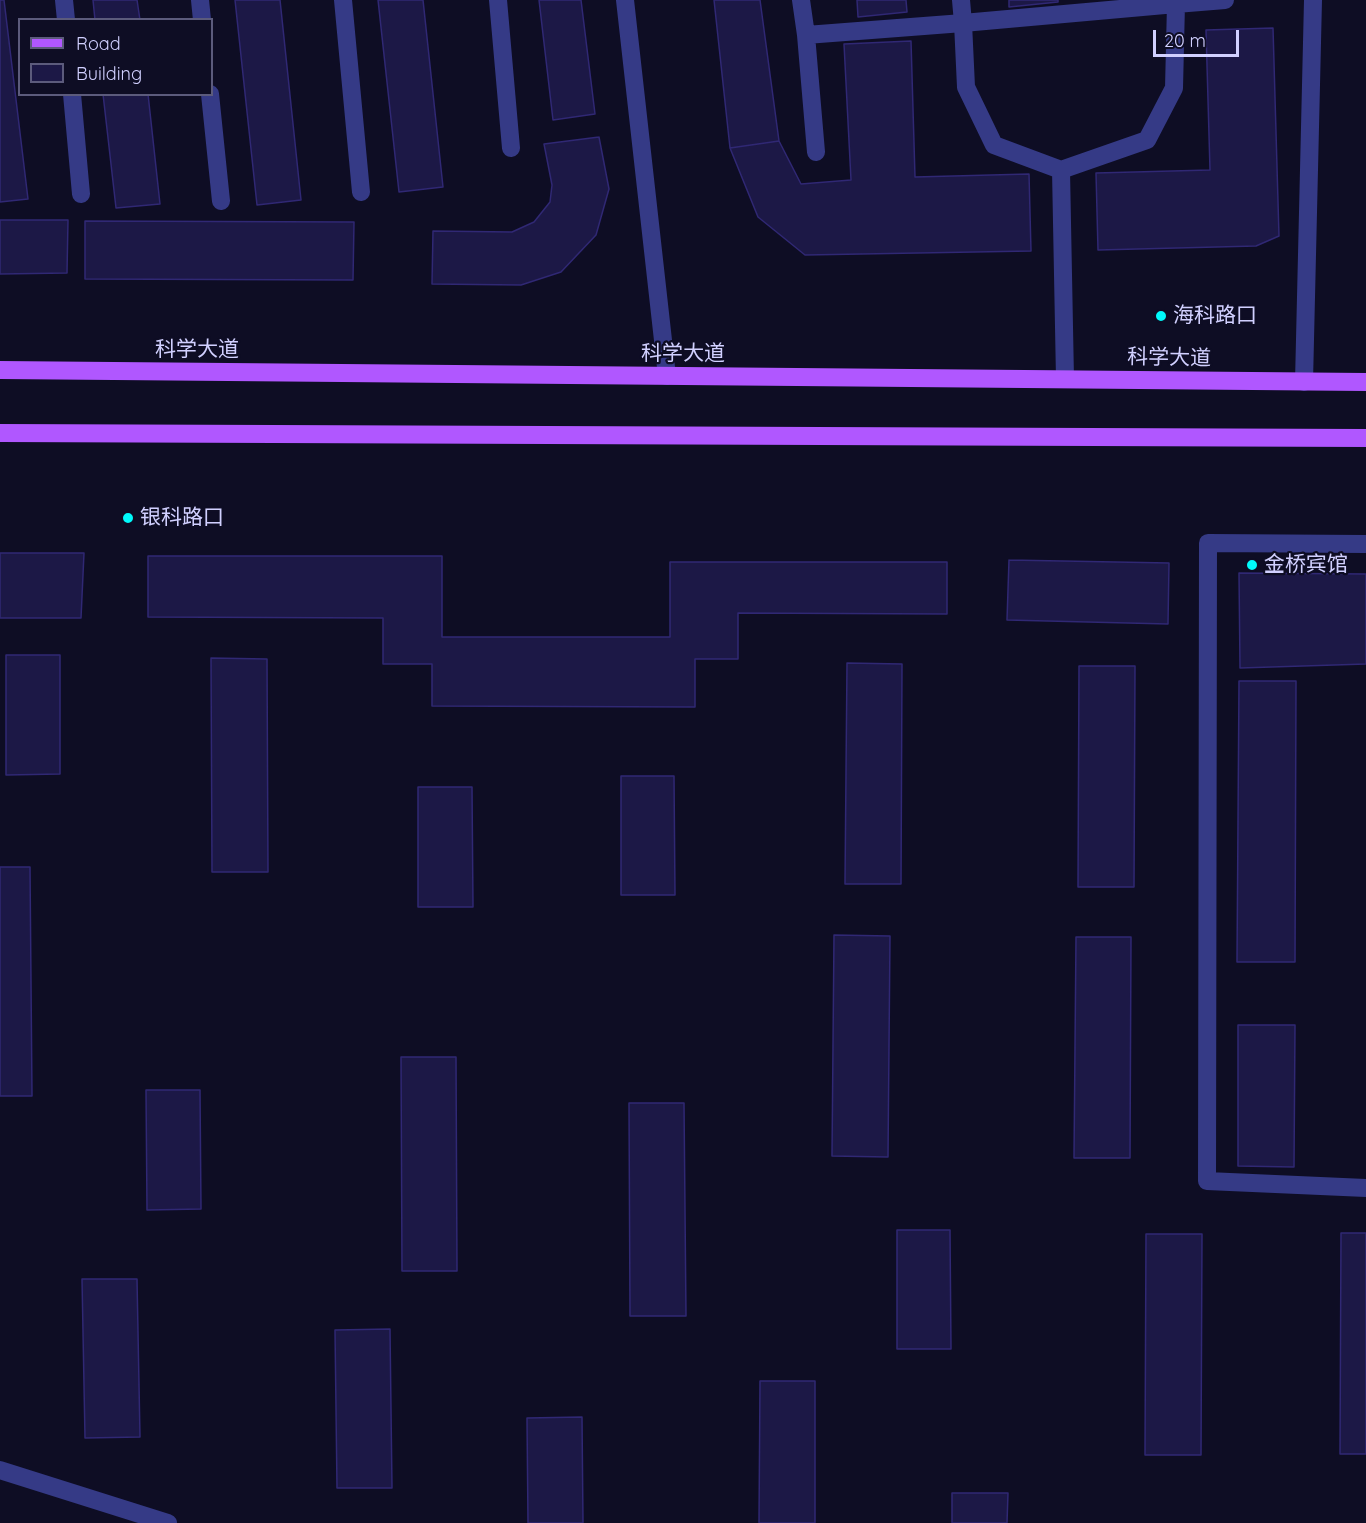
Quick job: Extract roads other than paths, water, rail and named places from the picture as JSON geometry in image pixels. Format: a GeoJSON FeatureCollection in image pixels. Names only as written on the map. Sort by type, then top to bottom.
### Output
{"type":"FeatureCollection","features":[{"type":"Feature","properties":{"kind":"main road","name":"科学大道"},"geometry":{"type":"LineString","coordinates":[[0,370],[1366,382]]}},
{"type":"Feature","properties":{"kind":"main road"},"geometry":{"type":"LineString","coordinates":[[0,433],[1366,438]]}},
{"type":"Feature","properties":{"kind":"street"},"geometry":{"type":"LineString","coordinates":[[64,0],[66,18]]}},
{"type":"Feature","properties":{"kind":"street"},"geometry":{"type":"LineString","coordinates":[[200,0],[202,18]]}},
{"type":"Feature","properties":{"kind":"street"},"geometry":{"type":"LineString","coordinates":[[343,0],[361,192]]}},
{"type":"Feature","properties":{"kind":"street"},"geometry":{"type":"LineString","coordinates":[[498,0],[511,148]]}},
{"type":"Feature","properties":{"kind":"street"},"geometry":{"type":"LineString","coordinates":[[625,0],[666,376]]}},
{"type":"Feature","properties":{"kind":"street"},"geometry":{"type":"LineString","coordinates":[[801,0],[816,152]]}},
{"type":"Feature","properties":{"kind":"street"},"geometry":{"type":"LineString","coordinates":[[961,0],[966,87],[994,145],[1062,170],[1147,140],[1174,88],[1176,4]]}},
{"type":"Feature","properties":{"kind":"street"},"geometry":{"type":"LineString","coordinates":[[806,35],[963,23],[1100,6],[1225,0]]}},
{"type":"Feature","properties":{"kind":"street"},"geometry":{"type":"LineString","coordinates":[[1304,382],[1313,0]]}},
{"type":"Feature","properties":{"kind":"street"},"geometry":{"type":"LineString","coordinates":[[72,96],[81,194]]}},
{"type":"Feature","properties":{"kind":"street"},"geometry":{"type":"LineString","coordinates":[[210,96],[221,201]]}},
{"type":"Feature","properties":{"kind":"street"},"geometry":{"type":"LineString","coordinates":[[1062,170],[1065,380]]}},
{"type":"Feature","properties":{"kind":"street"},"geometry":{"type":"LineString","coordinates":[[1366,544],[1208,543],[1207,1146],[1207,1181],[1366,1188]]}},
{"type":"Feature","properties":{"kind":"street"},"geometry":{"type":"LineString","coordinates":[[0,1470],[168,1523]]}},
{"type":"Feature","properties":{"kind":"place","name":"海科路口"},"geometry":{"type":"Point","coordinates":[1161,316]}},
{"type":"Feature","properties":{"kind":"place","name":"银科路口"},"geometry":{"type":"Point","coordinates":[128,518]}},
{"type":"Feature","properties":{"kind":"place","name":"金桥宾馆"},"geometry":{"type":"Point","coordinates":[1252,565]}}]}
